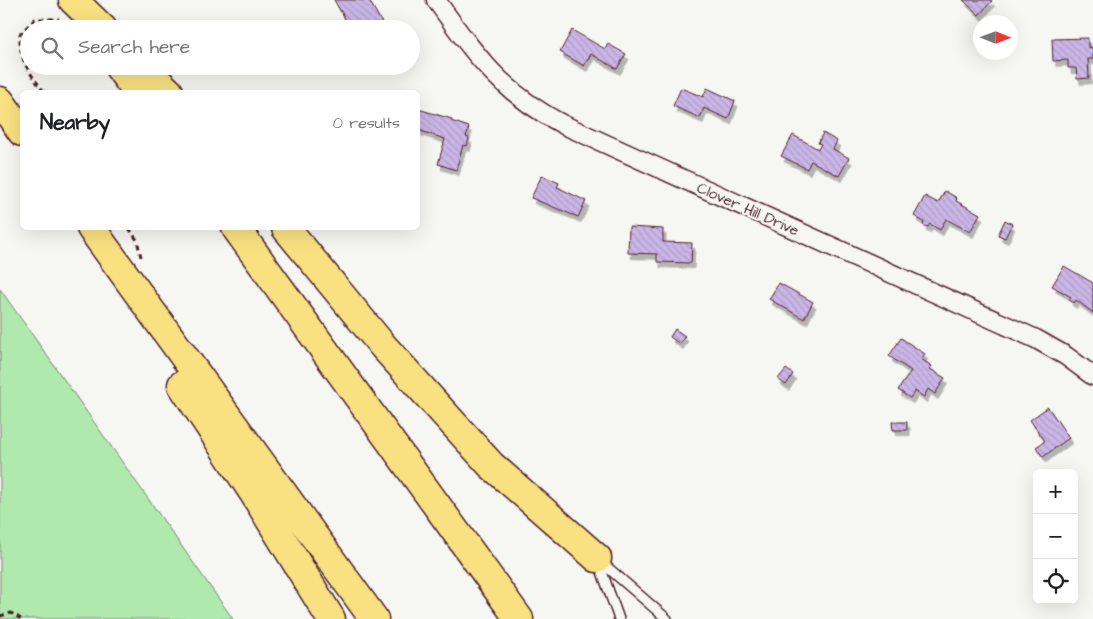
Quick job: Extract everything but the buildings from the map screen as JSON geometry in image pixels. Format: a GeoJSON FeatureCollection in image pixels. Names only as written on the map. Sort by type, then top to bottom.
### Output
{"type":"FeatureCollection","features":[{"type":"Feature","properties":{"kind":"highway"},"geometry":{"type":"LineString","coordinates":[[68,6],[82,20]]}},
{"type":"Feature","properties":{"kind":"highway"},"geometry":{"type":"LineString","coordinates":[[68,6],[89,20]]}},
{"type":"Feature","properties":{"kind":"highway"},"geometry":{"type":"LineString","coordinates":[[125,75],[136,90]]}},
{"type":"Feature","properties":{"kind":"highway"},"geometry":{"type":"LineString","coordinates":[[151,75],[167,90]]}},
{"type":"Feature","properties":{"kind":"highway"},"geometry":{"type":"LineString","coordinates":[[0,101],[20,129]]}},
{"type":"Feature","properties":{"kind":"highway"},"geometry":{"type":"LineString","coordinates":[[83,230],[252,492],[331,619]]}},
{"type":"Feature","properties":{"kind":"highway"},"geometry":{"type":"LineString","coordinates":[[92,230],[374,619]]}},
{"type":"Feature","properties":{"kind":"highway"},"geometry":{"type":"LineString","coordinates":[[237,230],[519,619]]}},
{"type":"Feature","properties":{"kind":"highway"},"geometry":{"type":"LineString","coordinates":[[288,230],[383,346],[491,466],[597,558]]}},
{"type":"Feature","properties":{"kind":"street","name":"Clover Hill Drive"},"geometry":{"type":"LineString","coordinates":[[436,0],[486,66],[515,96],[539,112],[1036,339],[1066,356],[1093,376]]}},
{"type":"Feature","properties":{"kind":"lane"},"geometry":{"type":"LineString","coordinates":[[597,558],[619,619]]}},
{"type":"Feature","properties":{"kind":"lane"},"geometry":{"type":"LineString","coordinates":[[597,558],[667,619]]}},
{"type":"Feature","properties":{"kind":"path"},"geometry":{"type":"LineString","coordinates":[[33,20],[68,6]]}},
{"type":"Feature","properties":{"kind":"path"},"geometry":{"type":"LineString","coordinates":[[20,34],[20,53]]}},
{"type":"Feature","properties":{"kind":"path"},"geometry":{"type":"LineString","coordinates":[[31,75],[42,90]]}},
{"type":"Feature","properties":{"kind":"path"},"geometry":{"type":"LineString","coordinates":[[0,616],[10,613],[21,619]]}},
{"type":"Feature","properties":{"kind":"green space"},"geometry":{"type":"Polygon","coordinates":[[[0,289],[233,619],[0,619],[0,289]]]}}]}
